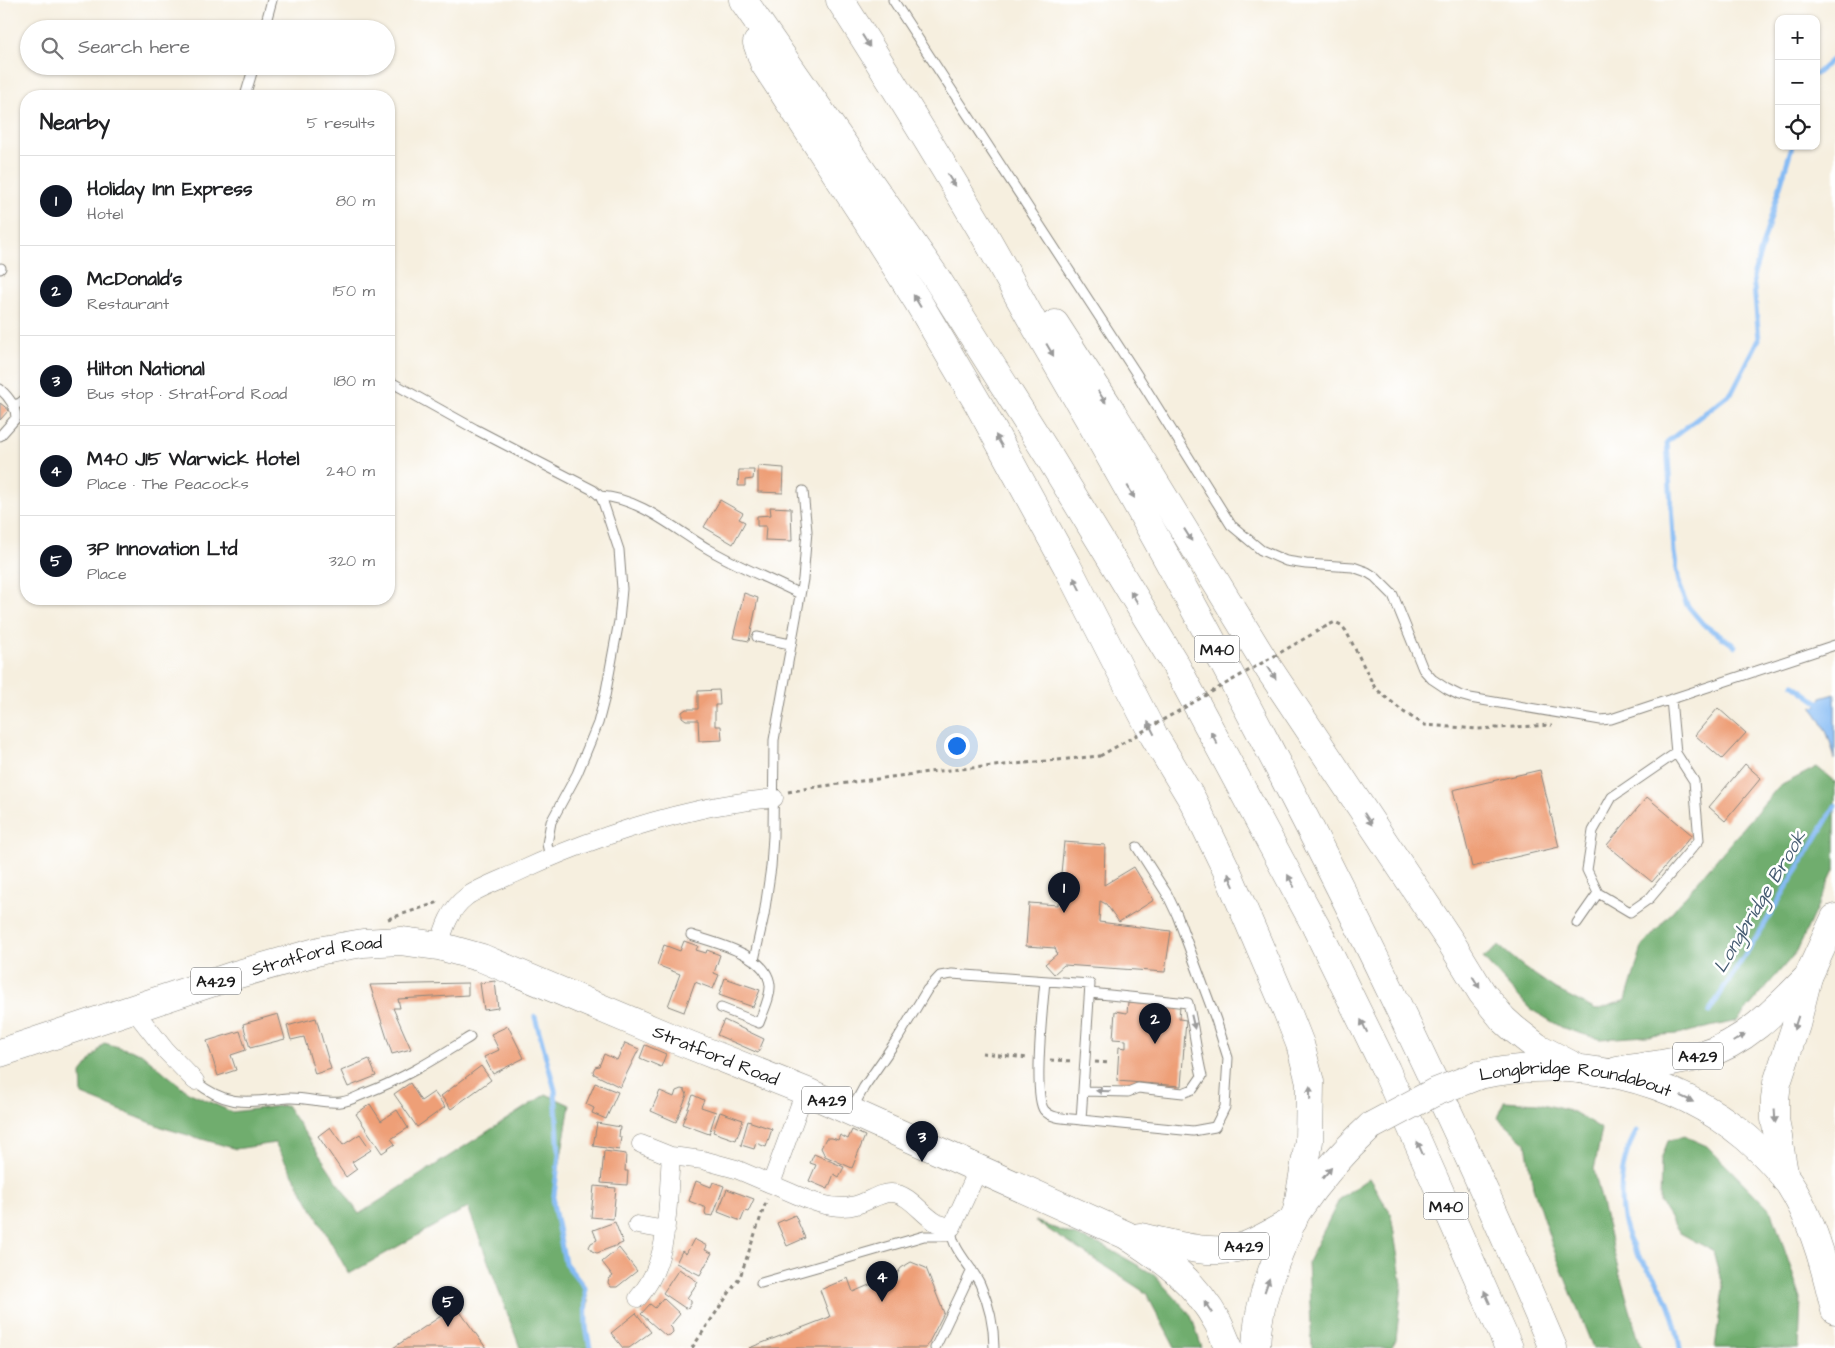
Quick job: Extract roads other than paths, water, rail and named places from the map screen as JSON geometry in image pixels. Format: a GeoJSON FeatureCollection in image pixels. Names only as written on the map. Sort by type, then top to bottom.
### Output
{"type":"FeatureCollection","features":[{"type":"Feature","properties":{"kind":"highway","name":"M40"},"geometry":{"type":"LineString","coordinates":[[743,0],[764,63],[860,210],[979,405],[1068,566],[1154,736],[1193,801],[1234,888],[1300,1044],[1310,1082],[1309,1141],[1295,1216]]}},
{"type":"Feature","properties":{"kind":"highway","name":"M40"},"geometry":{"type":"LineString","coordinates":[[743,0],[937,279],[1050,458],[1175,664],[1323,942],[1386,1070],[1509,1348]]}},
{"type":"Feature","properties":{"kind":"highway","name":"M40"},"geometry":{"type":"LineString","coordinates":[[840,0],[981,230],[1098,433],[1210,635],[1357,920],[1479,1176],[1553,1348]]}},
{"type":"Feature","properties":{"kind":"highway","name":"M40"},"geometry":{"type":"LineString","coordinates":[[981,230],[1050,317],[1115,417],[1269,669],[1452,944],[1482,993],[1503,1019],[1537,1047],[1579,1068]]}},
{"type":"Feature","properties":{"kind":"highway","name":"A429"},"geometry":{"type":"LineString","coordinates":[[1791,1187],[1775,1119],[1777,1083],[1796,1025],[1808,977],[1835,918]]}},
{"type":"Feature","properties":{"kind":"highway","name":"Stratford Road"},"geometry":{"type":"LineString","coordinates":[[0,1054],[235,975],[323,950],[363,943],[401,941],[439,946],[482,958],[672,1038],[805,1091],[1126,1234],[1160,1257],[1196,1289],[1219,1325],[1229,1348]]}},
{"type":"Feature","properties":{"kind":"highway","name":"A429"},"geometry":{"type":"LineString","coordinates":[[1608,1072],[1703,1055],[1738,1039],[1776,1009],[1808,977]]}},
{"type":"Feature","properties":{"kind":"highway","name":"Longbridge Roundabout"},"geometry":{"type":"LineString","coordinates":[[1256,1348],[1261,1306],[1271,1275],[1295,1216],[1325,1174],[1345,1151],[1371,1126],[1426,1096],[1479,1075],[1524,1068],[1579,1068],[1608,1072],[1649,1082],[1698,1104],[1752,1142],[1791,1187],[1813,1232],[1822,1258],[1835,1310]]}},
{"type":"Feature","properties":{"kind":"highway"},"geometry":{"type":"LineString","coordinates":[[1791,1187],[1835,1238]]}},
{"type":"Feature","properties":{"kind":"highway","name":"Stratford Road"},"geometry":{"type":"LineString","coordinates":[[1126,1234],[1190,1248],[1215,1251],[1234,1249],[1248,1244],[1295,1216]]}},
{"type":"Feature","properties":{"kind":"street"},"geometry":{"type":"LineString","coordinates":[[439,946],[449,918],[467,896],[550,857],[602,836],[646,823],[700,809],[774,798]]}},
{"type":"Feature","properties":{"kind":"street"},"geometry":{"type":"LineString","coordinates":[[132,1009],[179,1065],[195,1081]]}},
{"type":"Feature","properties":{"kind":"street"},"geometry":{"type":"LineString","coordinates":[[771,1184],[805,1091]]}},
{"type":"Feature","properties":{"kind":"street"},"geometry":{"type":"LineString","coordinates":[[641,1144],[671,1156],[703,1160],[736,1169],[813,1201],[836,1207],[855,1206],[882,1194],[892,1193],[901,1195],[937,1223],[952,1232],[979,1168]]}},
{"type":"Feature","properties":{"kind":"street"},"geometry":{"type":"LineString","coordinates":[[638,1298],[647,1288],[656,1268],[666,1230],[671,1156]]}},
{"type":"Feature","properties":{"kind":"street"},"geometry":{"type":"LineString","coordinates":[[637,1225],[666,1230]]}},
{"type":"Feature","properties":{"kind":"lane"},"geometry":{"type":"LineString","coordinates":[[266,20],[272,0]]}},
{"type":"Feature","properties":{"kind":"lane"},"geometry":{"type":"LineString","coordinates":[[893,0],[947,86],[1136,373],[1231,524],[1261,550],[1286,561],[1353,567],[1375,577],[1393,595],[1423,669],[1432,679],[1459,695],[1602,720],[1611,719],[1835,645]]}},
{"type":"Feature","properties":{"kind":"lane"},"geometry":{"type":"LineString","coordinates":[[247,90],[251,75]]}},
{"type":"Feature","properties":{"kind":"lane"},"geometry":{"type":"LineString","coordinates":[[395,384],[593,490],[600,496],[614,534],[619,550],[622,589],[619,621],[606,696],[598,723],[577,774],[551,822],[547,844],[550,857]]}},
{"type":"Feature","properties":{"kind":"lane"},"geometry":{"type":"LineString","coordinates":[[0,389],[14,405],[16,412],[16,418],[0,436]]}},
{"type":"Feature","properties":{"kind":"lane"},"geometry":{"type":"LineString","coordinates":[[14,405],[20,403]]}},
{"type":"Feature","properties":{"kind":"lane"},"geometry":{"type":"LineString","coordinates":[[754,960],[768,892],[773,836],[774,740],[804,565],[807,531],[803,491]]}},
{"type":"Feature","properties":{"kind":"lane"},"geometry":{"type":"LineString","coordinates":[[600,496],[614,497],[633,504],[710,550],[800,594]]}},
{"type":"Feature","properties":{"kind":"lane"},"geometry":{"type":"LineString","coordinates":[[757,637],[790,644]]}},
{"type":"Feature","properties":{"kind":"lane"},"geometry":{"type":"LineString","coordinates":[[1671,699],[1676,754],[1694,781],[1698,840],[1650,898],[1630,912],[1598,893],[1587,870],[1594,831],[1612,798],[1676,754]]}},
{"type":"Feature","properties":{"kind":"lane"},"geometry":{"type":"LineString","coordinates":[[1045,981],[1039,1059],[1041,1102],[1044,1110],[1051,1116],[1080,1120],[1193,1131],[1214,1128],[1225,1107],[1228,1058],[1177,915],[1167,894],[1137,847]]}},
{"type":"Feature","properties":{"kind":"lane"},"geometry":{"type":"LineString","coordinates":[[1576,923],[1598,893]]}},
{"type":"Feature","properties":{"kind":"lane"},"geometry":{"type":"LineString","coordinates":[[691,935],[730,948],[754,960],[767,975],[770,987],[759,1023],[721,1008]]}},
{"type":"Feature","properties":{"kind":"lane"},"geometry":{"type":"LineString","coordinates":[[851,1111],[927,990],[940,976],[952,974],[1090,984],[1080,1120]]}},
{"type":"Feature","properties":{"kind":"lane"},"geometry":{"type":"LineString","coordinates":[[1083,1091],[1128,1092],[1138,1088],[1182,1093],[1193,1089],[1202,1076],[1188,1003],[1090,993]]}},
{"type":"Feature","properties":{"kind":"lane"},"geometry":{"type":"LineString","coordinates":[[195,1081],[214,1095],[234,1101],[294,1098],[334,1102],[344,1101],[386,1086],[470,1037]]}},
{"type":"Feature","properties":{"kind":"lane"},"geometry":{"type":"LineString","coordinates":[[761,1283],[924,1236],[952,1232],[955,1245],[984,1291],[994,1329],[994,1348]]}},
{"type":"Feature","properties":{"kind":"lane"},"geometry":{"type":"LineString","coordinates":[[935,1348],[972,1270]]}},
{"type":"Feature","properties":{"kind":"water"},"geometry":{"type":"Polygon","coordinates":[[[1835,694],[1835,760],[1826,732],[1812,708],[1817,705],[1821,698],[1835,694]]]}},
{"type":"Feature","properties":{"kind":"waterway"},"geometry":{"type":"LineString","coordinates":[[1820,70],[1835,57]]}},
{"type":"Feature","properties":{"kind":"waterway","name":"Longbridge Brook"},"geometry":{"type":"LineString","coordinates":[[1735,646],[1703,624],[1687,605],[1680,589],[1674,553],[1667,442],[1732,392],[1759,339],[1753,277],[1791,150]]}},
{"type":"Feature","properties":{"kind":"waterway","name":"Longbridge Brook"},"geometry":{"type":"LineString","coordinates":[[1794,685],[1822,705]]}},
{"type":"Feature","properties":{"kind":"waterway","name":"Longbridge Brook"},"geometry":{"type":"LineString","coordinates":[[1709,1012],[1763,927],[1835,806]]}},
{"type":"Feature","properties":{"kind":"waterway"},"geometry":{"type":"LineString","coordinates":[[535,1017],[555,1090],[559,1155],[553,1203],[565,1263],[585,1288],[586,1327],[590,1348]]}},
{"type":"Feature","properties":{"kind":"waterway","name":"Longbridge Brook"},"geometry":{"type":"LineString","coordinates":[[1637,1131],[1630,1144],[1622,1175],[1621,1192],[1624,1224],[1636,1252],[1664,1293],[1674,1320],[1680,1348]]}},
{"type":"Feature","properties":{"kind":"place","name":"Holiday Inn Express"},"geometry":{"type":"Point","coordinates":[1064,913]}},
{"type":"Feature","properties":{"kind":"place","name":"McDonald's"},"geometry":{"type":"Point","coordinates":[1155,1044]}},
{"type":"Feature","properties":{"kind":"place","name":"Hilton National"},"geometry":{"type":"Point","coordinates":[922,1162]}},
{"type":"Feature","properties":{"kind":"place","name":"M40 J15 Warwick Hotel"},"geometry":{"type":"Point","coordinates":[882,1302]}},
{"type":"Feature","properties":{"kind":"place","name":"3P Innovation Ltd"},"geometry":{"type":"Point","coordinates":[448,1327]}}]}
